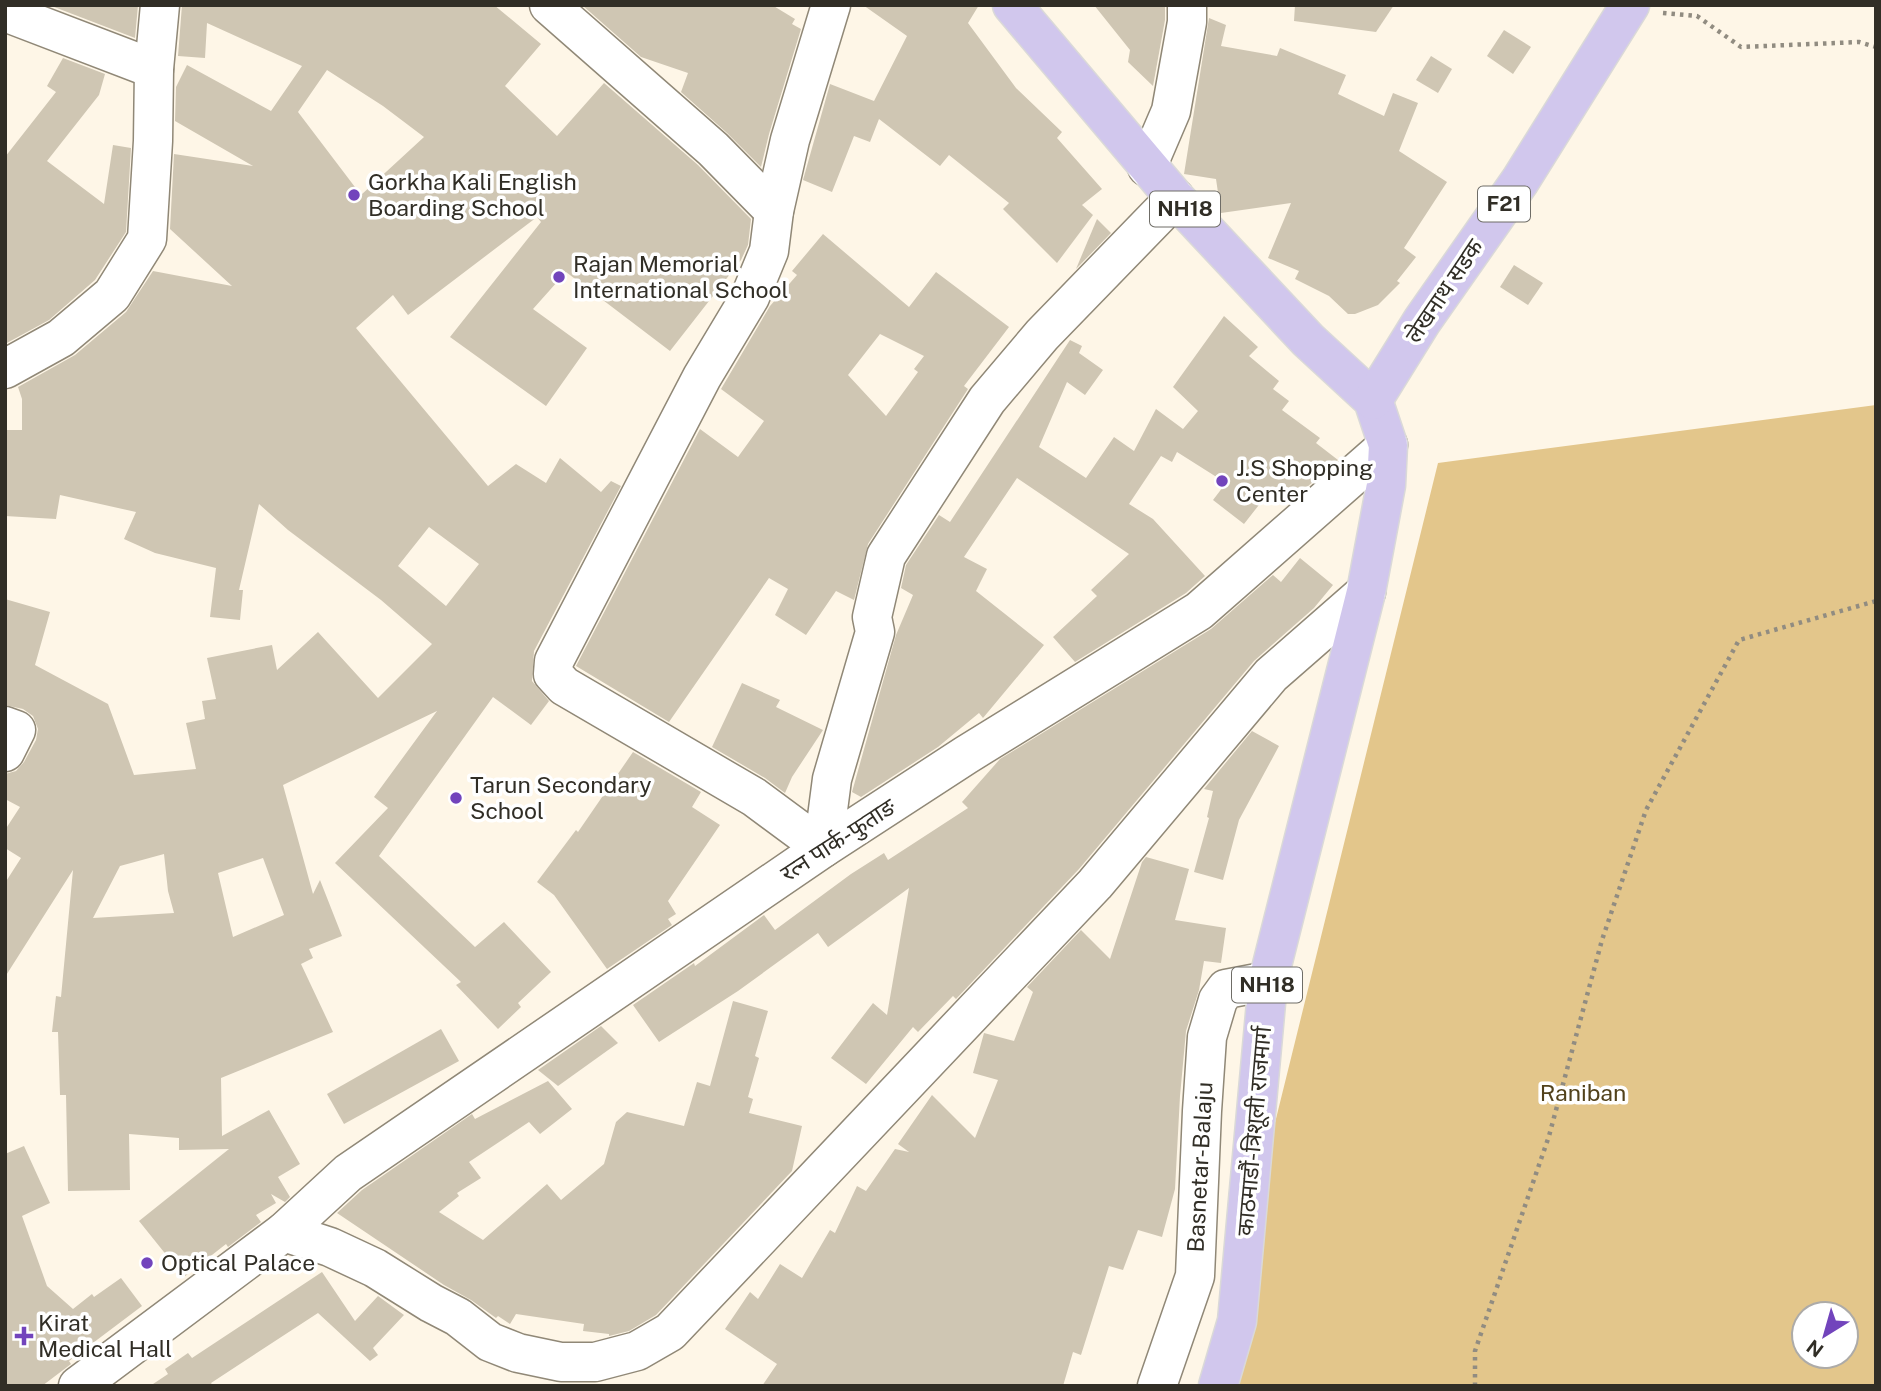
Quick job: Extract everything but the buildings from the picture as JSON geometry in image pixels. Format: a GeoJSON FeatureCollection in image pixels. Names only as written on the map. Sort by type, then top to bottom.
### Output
{"type":"FeatureCollection","features":[{"type":"Feature","properties":{"kind":"main road","name":"NH18"},"geometry":{"type":"LineString","coordinates":[[1012,5],[1175,198],[1308,340],[1373,400],[1388,445],[1386,485],[1366,592]]}},
{"type":"Feature","properties":{"kind":"main road","name":"लेखनाथ सडक"},"geometry":{"type":"LineString","coordinates":[[1373,400],[1422,321],[1520,181],[1629,7]]}},
{"type":"Feature","properties":{"kind":"main road","name":"काठमाडौं-त्रिशूली राजमार्ग"},"geometry":{"type":"LineString","coordinates":[[1218,1386],[1237,1321],[1268,981],[1366,592]]}},
{"type":"Feature","properties":{"kind":"street"},"geometry":{"type":"LineString","coordinates":[[5,369],[61,338],[112,295],[147,239],[154,69],[160,5]]}},
{"type":"Feature","properties":{"kind":"street"},"geometry":{"type":"LineString","coordinates":[[549,5],[713,149],[774,211]]}},
{"type":"Feature","properties":{"kind":"street"},"geometry":{"type":"LineString","coordinates":[[831,5],[790,140],[774,211],[769,251],[750,297],[696,390],[554,661],[553,674],[564,685],[754,797],[823,848],[832,779],[875,632],[872,617],[886,556],[987,400],[1042,335],[1175,198]]}},
{"type":"Feature","properties":{"kind":"street"},"geometry":{"type":"LineString","coordinates":[[1147,167],[1171,111],[1187,22],[1187,5]]}},
{"type":"Feature","properties":{"kind":"street"},"geometry":{"type":"LineString","coordinates":[[5,12],[154,69]]}},
{"type":"Feature","properties":{"kind":"street","name":"रत्न पार्क-फुताङ"},"geometry":{"type":"LineString","coordinates":[[78,1386],[284,1232],[348,1173],[823,848],[966,755],[1199,611],[1388,445]]}},
{"type":"Feature","properties":{"kind":"street"},"geometry":{"type":"LineString","coordinates":[[284,1232],[330,1247],[375,1268],[458,1317],[490,1342],[518,1353],[561,1362],[595,1362],[637,1351],[670,1332],[1094,884],[1271,675],[1366,592]]}},
{"type":"Feature","properties":{"kind":"street"},"geometry":{"type":"LineString","coordinates":[[5,726],[16,730],[5,752]]}},
{"type":"Feature","properties":{"kind":"street","name":"Basnetar-Balaju"},"geometry":{"type":"LineString","coordinates":[[1157,1386],[1195,1276],[1202,1111],[1211,1017],[1226,989],[1268,981]]}},
{"type":"Feature","properties":{"kind":"path"},"geometry":{"type":"LineString","coordinates":[[1629,7],[1697,16],[1741,47],[1859,42],[1876,47]]}},
{"type":"Feature","properties":{"kind":"path"},"geometry":{"type":"LineString","coordinates":[[1475,1386],[1475,1351],[1549,1136],[1602,940],[1646,810],[1739,640],[1876,601]]}},
{"type":"Feature","properties":{"kind":"green space","name":"Raniban"},"geometry":{"type":"Polygon","coordinates":[[[1876,405],[1876,1386],[1210,1386],[1438,463],[1876,405]]]}},
{"type":"Feature","properties":{"kind":"place","name":"Gorkha Kali English Boarding School"},"geometry":{"type":"Point","coordinates":[354,195]}},
{"type":"Feature","properties":{"kind":"place","name":"Rajan Memorial International School"},"geometry":{"type":"Point","coordinates":[559,277]}},
{"type":"Feature","properties":{"kind":"place","name":"J.S Shopping Center"},"geometry":{"type":"Point","coordinates":[1222,481]}},
{"type":"Feature","properties":{"kind":"place","name":"Tarun Secondary School"},"geometry":{"type":"Point","coordinates":[456,798]}},
{"type":"Feature","properties":{"kind":"place","name":"Optical Palace"},"geometry":{"type":"Point","coordinates":[147,1263]}},
{"type":"Feature","properties":{"kind":"place","name":"Kirat Medical Hall"},"geometry":{"type":"Point","coordinates":[24,1336]}}]}
